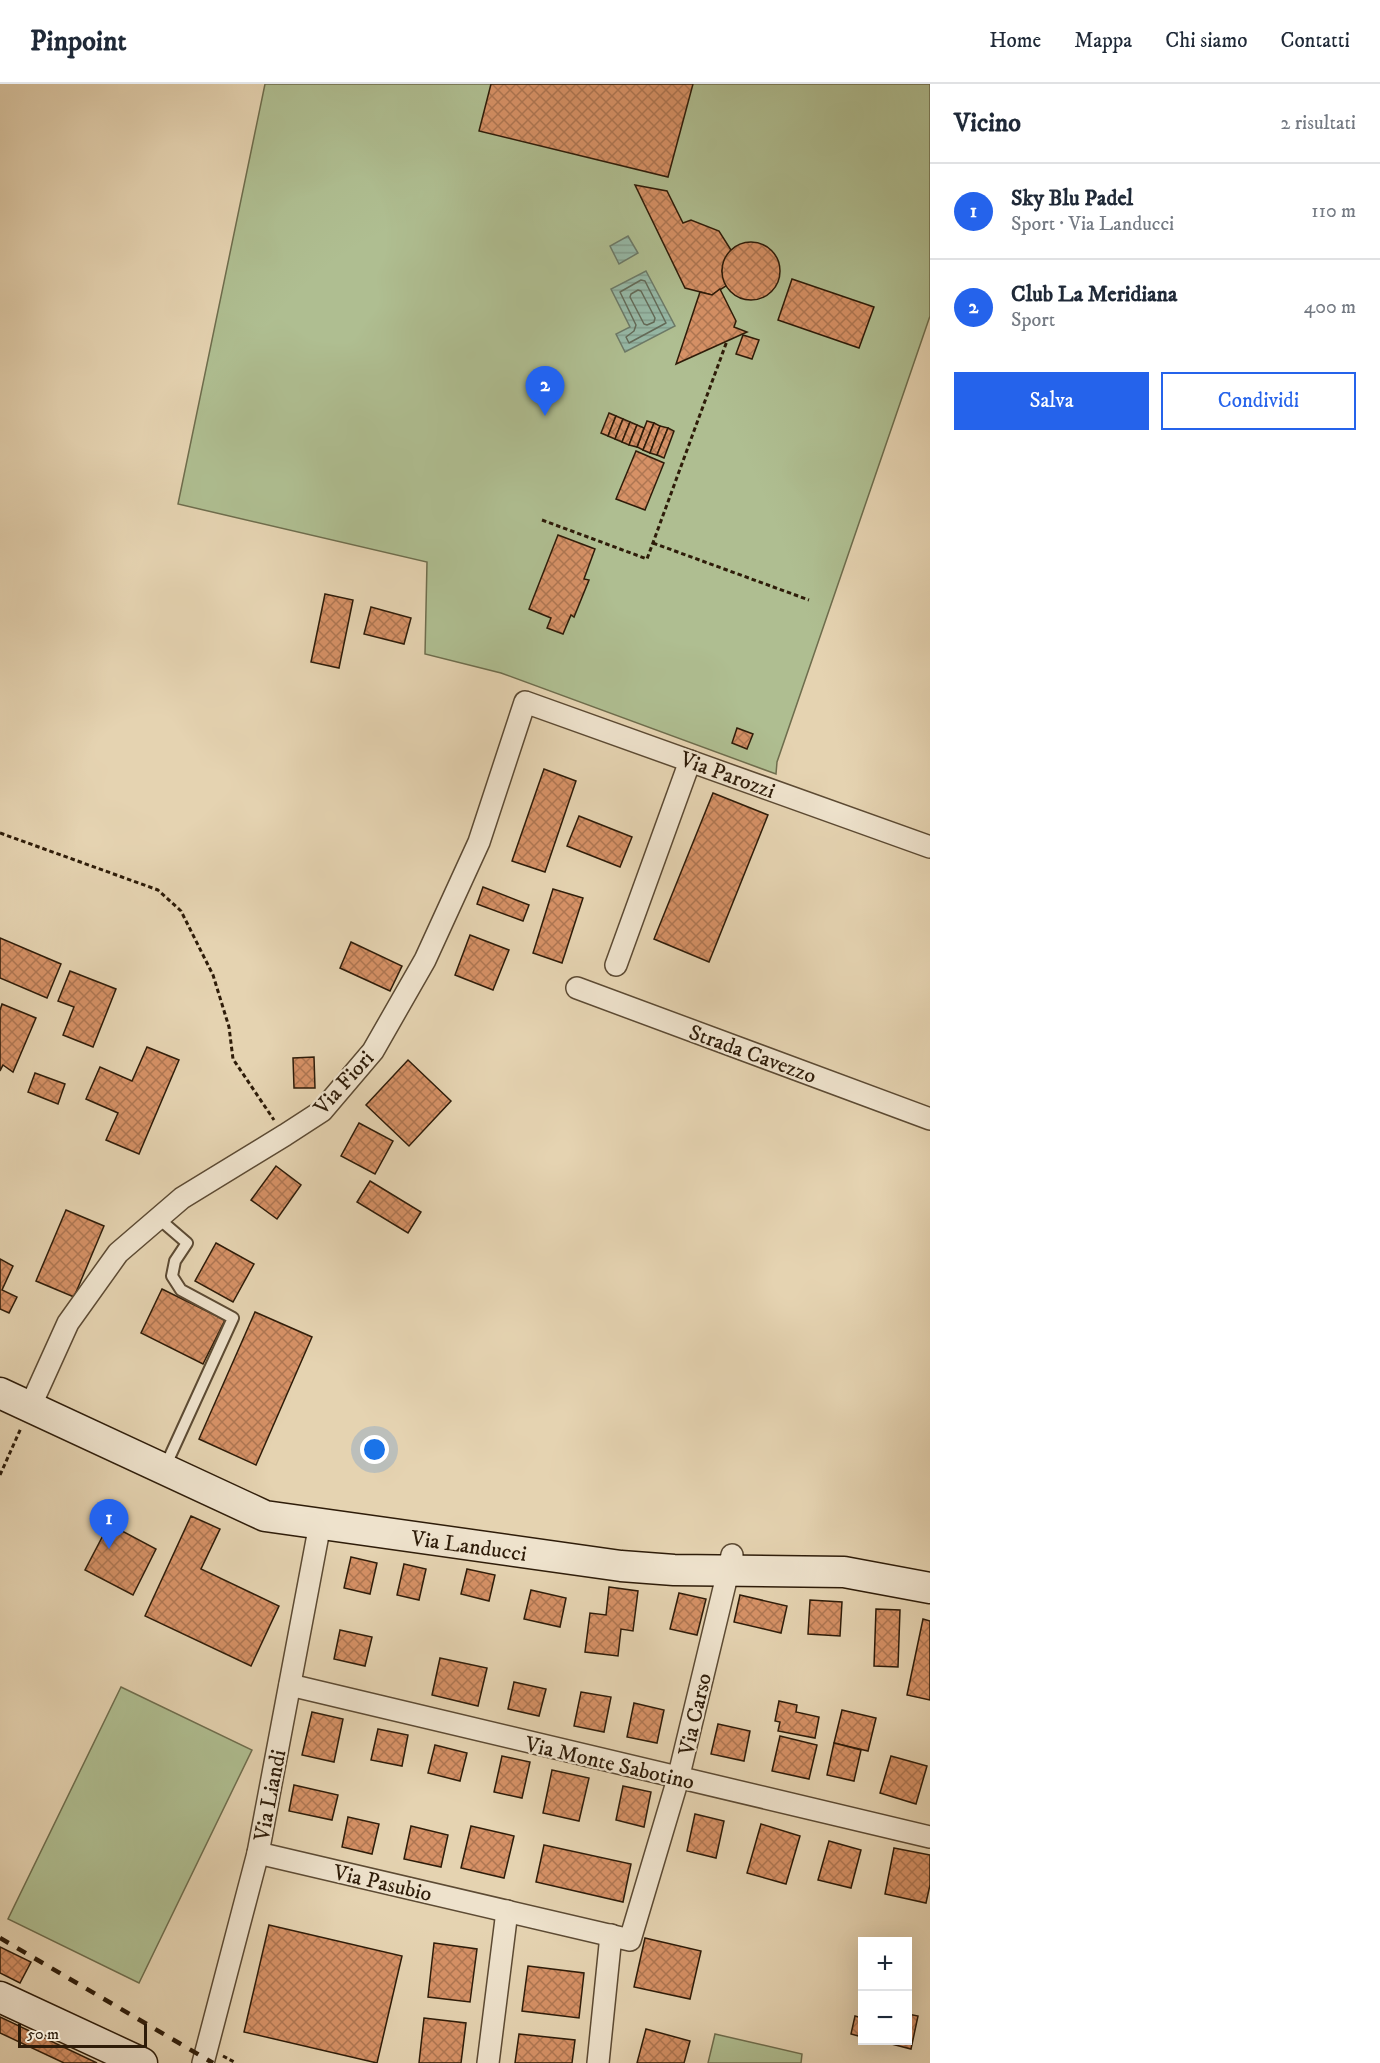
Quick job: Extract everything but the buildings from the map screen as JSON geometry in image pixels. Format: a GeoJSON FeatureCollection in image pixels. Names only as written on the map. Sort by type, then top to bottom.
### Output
{"type":"FeatureCollection","features":[{"type":"Feature","properties":{"kind":"street","name":"Via Parozzi"},"geometry":{"type":"LineString","coordinates":[[525,702],[930,847]]}},
{"type":"Feature","properties":{"kind":"street","name":"Via Fiori"},"geometry":{"type":"LineString","coordinates":[[30,1407],[68,1323],[118,1253],[182,1198],[322,1111],[373,1051],[425,960],[479,842],[525,702]]}},
{"type":"Feature","properties":{"kind":"street"},"geometry":{"type":"LineString","coordinates":[[616,965],[690,761]]}},
{"type":"Feature","properties":{"kind":"street","name":"Strada Cavezzo"},"geometry":{"type":"LineString","coordinates":[[577,988],[930,1119]]}},
{"type":"Feature","properties":{"kind":"street","name":"Via Landucci"},"geometry":{"type":"LineString","coordinates":[[0,1393],[265,1516],[621,1566],[674,1570],[730,1563],[844,1572],[930,1588]]}},
{"type":"Feature","properties":{"kind":"street","name":"Via Liandi"},"geometry":{"type":"LineString","coordinates":[[203,2063],[258,1853],[320,1524]]}},
{"type":"Feature","properties":{"kind":"street","name":"Via Carso"},"geometry":{"type":"LineString","coordinates":[[598,2063],[621,1937],[678,1779],[730,1563]]}},
{"type":"Feature","properties":{"kind":"street","name":"Via Monte Sabotino"},"geometry":{"type":"LineString","coordinates":[[290,1685],[930,1837]]}},
{"type":"Feature","properties":{"kind":"street","name":"Via Pasubio"},"geometry":{"type":"LineString","coordinates":[[258,1853],[621,1937]]}},
{"type":"Feature","properties":{"kind":"street"},"geometry":{"type":"LineString","coordinates":[[488,2063],[507,1911]]}},
{"type":"Feature","properties":{"kind":"street"},"geometry":{"type":"LineString","coordinates":[[0,1997],[142,2063]]}},
{"type":"Feature","properties":{"kind":"lane"},"geometry":{"type":"LineString","coordinates":[[158,1218],[187,1243],[175,1261],[172,1276],[181,1290],[232,1318],[164,1470]]}},
{"type":"Feature","properties":{"kind":"path"},"geometry":{"type":"LineString","coordinates":[[542,520],[647,559],[727,341]]}},
{"type":"Feature","properties":{"kind":"path"},"geometry":{"type":"LineString","coordinates":[[653,543],[809,600]]}},
{"type":"Feature","properties":{"kind":"path"},"geometry":{"type":"LineString","coordinates":[[0,833],[158,890],[181,911],[213,975],[229,1027],[233,1059],[285,1135]]}},
{"type":"Feature","properties":{"kind":"path"},"geometry":{"type":"LineString","coordinates":[[0,1475],[30,1407]]}},
{"type":"Feature","properties":{"kind":"shaded area"},"geometry":{"type":"Polygon","coordinates":[[[265,84],[930,84],[930,316],[777,762],[776,774],[501,673],[425,654],[427,562],[178,504],[265,84]]]}},
{"type":"Feature","properties":{"kind":"shaded area"},"geometry":{"type":"Polygon","coordinates":[[[121,1687],[252,1750],[139,1983],[8,1919],[121,1687]]]}},
{"type":"Feature","properties":{"kind":"shaded area"},"geometry":{"type":"Polygon","coordinates":[[[715,2034],[802,2054],[801,2063],[708,2063],[715,2034]]]}},
{"type":"Feature","properties":{"kind":"water"},"geometry":{"type":"Polygon","coordinates":[[[628,236],[638,253],[619,264],[610,246],[628,236]]]}},
{"type":"Feature","properties":{"kind":"water"},"geometry":{"type":"Polygon","coordinates":[[[646,271],[675,326],[625,352],[616,334],[630,327],[611,289],[646,271]]]}},
{"type":"Feature","properties":{"kind":"railway"},"geometry":{"type":"LineString","coordinates":[[0,1938],[213,2063]]}},
{"type":"Feature","properties":{"kind":"place","name":"Club La Meridiana"},"geometry":{"type":"Point","coordinates":[545,416]}},
{"type":"Feature","properties":{"kind":"place","name":"Sky Blu Padel"},"geometry":{"type":"Point","coordinates":[109,1549]}}]}
